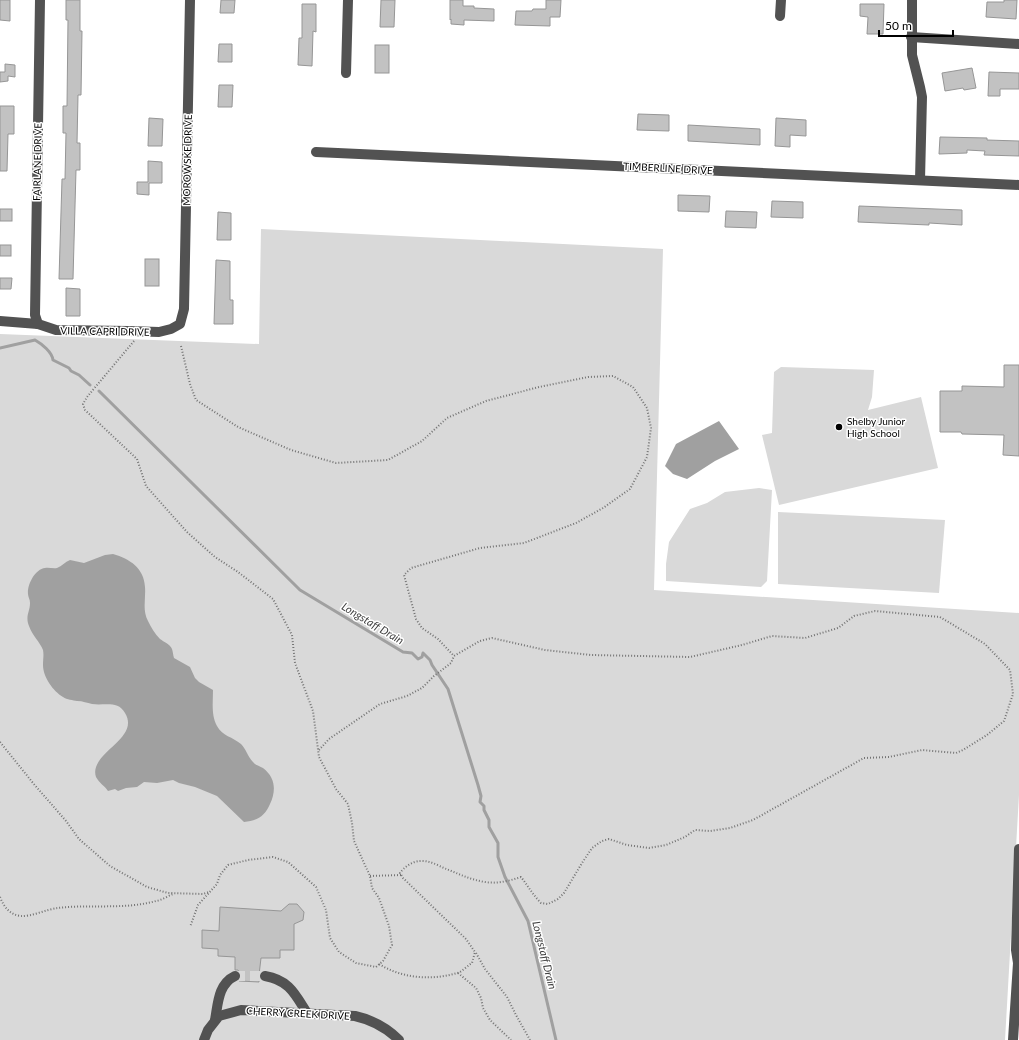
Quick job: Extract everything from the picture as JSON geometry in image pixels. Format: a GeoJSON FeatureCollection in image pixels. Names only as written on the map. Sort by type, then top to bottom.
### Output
{"type":"FeatureCollection","features":[{"type":"Feature","properties":{"kind":"street","name":"FAIRLANE DRIVE"},"geometry":{"type":"LineString","coordinates":[[38,324],[34,315],[40,0]]}},
{"type":"Feature","properties":{"kind":"street","name":"MOROWSKE DRIVE"},"geometry":{"type":"LineString","coordinates":[[182,319],[184,310],[190,0]]}},
{"type":"Feature","properties":{"kind":"street"},"geometry":{"type":"LineString","coordinates":[[346,73],[348,0]]}},
{"type":"Feature","properties":{"kind":"street"},"geometry":{"type":"LineString","coordinates":[[780,16],[781,0]]}},
{"type":"Feature","properties":{"kind":"street"},"geometry":{"type":"LineString","coordinates":[[912,0],[912,55],[922,97],[920,180]]}},
{"type":"Feature","properties":{"kind":"street"},"geometry":{"type":"LineString","coordinates":[[911,37],[1019,44]]}},
{"type":"Feature","properties":{"kind":"street","name":"TIMBERLINE DRIVE"},"geometry":{"type":"LineString","coordinates":[[316,152],[1019,185]]}},
{"type":"Feature","properties":{"kind":"street","name":"VILLA CAPRI DRIVE"},"geometry":{"type":"LineString","coordinates":[[0,321],[38,324],[56,330],[158,332],[178,326],[182,319]]}},
{"type":"Feature","properties":{"kind":"street"},"geometry":{"type":"LineString","coordinates":[[1013,1040],[1018,975],[1016,950],[1019,849]]}},
{"type":"Feature","properties":{"kind":"street"},"geometry":{"type":"LineString","coordinates":[[204,1040],[208,1030],[215,1020],[222,986],[234,976]]}},
{"type":"Feature","properties":{"kind":"street"},"geometry":{"type":"LineString","coordinates":[[266,976],[278,979],[285,983],[296,995],[307,1013]]}},
{"type":"Feature","properties":{"kind":"street","name":"CHERRY CREEK DRIVE"},"geometry":{"type":"LineString","coordinates":[[215,1020],[219,1016],[241,1010],[347,1015],[363,1018],[382,1026],[399,1040]]}},
{"type":"Feature","properties":{"kind":"path"},"geometry":{"type":"LineString","coordinates":[[134,341],[108,374],[87,397],[83,404],[85,410],[137,459],[146,486],[187,532],[215,557],[238,572],[273,599],[292,635],[295,663],[313,711],[319,757],[336,790],[348,804],[354,842],[370,876],[372,888],[379,898],[389,926],[392,945],[384,961],[376,967],[356,963],[339,952],[330,938],[326,910],[316,887],[288,862],[273,857],[248,860],[228,865],[220,875],[217,884],[198,905],[190,927]]}},
{"type":"Feature","properties":{"kind":"path"},"geometry":{"type":"LineString","coordinates":[[181,346],[190,384],[196,400],[238,427],[291,450],[336,463],[388,460],[422,441],[447,418],[486,401],[538,387],[588,377],[613,376],[633,387],[647,408],[651,428],[648,457],[630,489],[603,508],[576,523],[524,543],[480,548],[411,568],[404,575],[416,619],[422,628],[438,639],[454,656]]}},
{"type":"Feature","properties":{"kind":"path"},"geometry":{"type":"LineString","coordinates":[[318,750],[329,739],[380,704],[407,696],[422,688],[434,676],[451,663],[454,656],[480,641],[492,638],[545,650],[591,655],[690,657],[742,645],[772,636],[805,638],[838,628],[854,616],[875,611],[940,616],[985,644],[1010,670],[1013,694],[1004,721],[987,735],[956,753],[922,750],[888,757],[864,758],[753,820],[730,828],[710,831],[695,830],[685,837],[666,845],[649,848],[627,845],[609,839],[602,841],[592,848],[564,893],[558,899],[548,904],[541,903],[533,896],[530,889],[521,877],[498,882],[486,882],[473,879],[434,863],[420,860],[406,866],[400,873],[466,939],[485,969],[507,997],[530,1040]]}},
{"type":"Feature","properties":{"kind":"path"},"geometry":{"type":"LineString","coordinates":[[0,742],[79,839],[110,866],[147,887],[168,893],[203,894],[210,892]]}},
{"type":"Feature","properties":{"kind":"path"},"geometry":{"type":"LineString","coordinates":[[370,876],[402,875]]}},
{"type":"Feature","properties":{"kind":"path"},"geometry":{"type":"LineString","coordinates":[[0,897],[4,907],[13,913],[22,916],[57,908],[124,906],[156,901],[174,893]]}},
{"type":"Feature","properties":{"kind":"path"},"geometry":{"type":"LineString","coordinates":[[378,964],[397,974],[420,977],[437,977],[458,973],[472,963],[475,952]]}},
{"type":"Feature","properties":{"kind":"path"},"geometry":{"type":"LineString","coordinates":[[458,973],[476,988],[490,1020],[512,1040]]}},
{"type":"Feature","properties":{"kind":"shaded area"},"geometry":{"type":"Polygon","coordinates":[[[261,229],[663,249],[654,590],[1019,613],[1019,795],[1005,1040],[0,1040],[0,334],[259,344],[261,229]]]}},
{"type":"Feature","properties":{"kind":"shaded area"},"geometry":{"type":"Polygon","coordinates":[[[781,367],[874,370],[872,397],[868,410],[921,397],[938,468],[779,505],[762,435],[772,433],[774,372],[781,367]]]}},
{"type":"Feature","properties":{"kind":"shaded area"},"geometry":{"type":"Polygon","coordinates":[[[719,421],[739,449],[715,461],[687,479],[673,474],[665,466],[676,444],[719,421]]]}},
{"type":"Feature","properties":{"kind":"shaded area"},"geometry":{"type":"Polygon","coordinates":[[[759,488],[772,490],[767,581],[761,587],[666,581],[666,564],[669,542],[690,509],[707,503],[725,492],[759,488]]]}},
{"type":"Feature","properties":{"kind":"shaded area"},"geometry":{"type":"Polygon","coordinates":[[[778,512],[945,520],[939,593],[778,584],[778,512]]]}},
{"type":"Feature","properties":{"kind":"shaded area"},"geometry":{"type":"Polygon","coordinates":[[[113,554],[135,565],[142,575],[145,587],[145,613],[156,635],[171,647],[174,658],[190,667],[195,678],[199,682],[213,690],[213,713],[215,722],[219,729],[241,744],[254,763],[263,768],[273,780],[274,790],[272,799],[266,812],[257,819],[244,822],[217,796],[173,780],[157,783],[144,782],[137,787],[126,788],[118,791],[115,789],[108,791],[96,777],[96,768],[99,761],[126,731],[128,722],[125,713],[119,706],[115,705],[92,704],[66,699],[52,687],[43,670],[43,650],[28,623],[30,600],[28,590],[32,578],[41,569],[57,568],[70,560],[84,563],[105,555],[113,554]]]}},
{"type":"Feature","properties":{"kind":"building"},"geometry":{"type":"Polygon","coordinates":[[[0,0],[10,0],[10,21],[0,20],[0,0]]]}},
{"type":"Feature","properties":{"kind":"building"},"geometry":{"type":"Polygon","coordinates":[[[66,0],[80,0],[80,31],[82,31],[81,95],[78,95],[77,143],[80,143],[80,170],[76,170],[73,279],[59,279],[62,179],[65,179],[66,133],[63,133],[63,106],[67,106],[68,20],[66,20],[66,0]]]}},
{"type":"Feature","properties":{"kind":"building"},"geometry":{"type":"Polygon","coordinates":[[[221,0],[235,0],[234,13],[220,13],[221,0]]]}},
{"type":"Feature","properties":{"kind":"building"},"geometry":{"type":"Polygon","coordinates":[[[381,0],[395,0],[394,27],[380,27],[381,0]]]}},
{"type":"Feature","properties":{"kind":"building"},"geometry":{"type":"Polygon","coordinates":[[[450,0],[463,0],[463,6],[494,9],[494,21],[464,20],[464,25],[451,24],[450,0]]]}},
{"type":"Feature","properties":{"kind":"building"},"geometry":{"type":"Polygon","coordinates":[[[546,0],[561,0],[560,17],[550,17],[550,26],[515,25],[516,11],[546,9],[546,0]]]}},
{"type":"Feature","properties":{"kind":"building"},"geometry":{"type":"Polygon","coordinates":[[[1004,0],[1017,0],[1016,19],[986,17],[987,2],[1004,2],[1004,0]]]}},
{"type":"Feature","properties":{"kind":"building"},"geometry":{"type":"Polygon","coordinates":[[[302,4],[316,4],[316,32],[313,31],[312,66],[298,65],[299,38],[302,38],[302,4]]]}},
{"type":"Feature","properties":{"kind":"building"},"geometry":{"type":"Polygon","coordinates":[[[860,4],[884,4],[883,34],[867,34],[868,17],[860,16],[860,4]]]}},
{"type":"Feature","properties":{"kind":"building"},"geometry":{"type":"Polygon","coordinates":[[[219,44],[232,44],[232,62],[218,62],[219,44]]]}},
{"type":"Feature","properties":{"kind":"building"},"geometry":{"type":"Polygon","coordinates":[[[375,45],[389,45],[389,73],[375,73],[375,45]]]}},
{"type":"Feature","properties":{"kind":"building"},"geometry":{"type":"Polygon","coordinates":[[[5,64],[15,65],[15,77],[8,76],[8,81],[0,82],[0,72],[5,72],[5,64]]]}},
{"type":"Feature","properties":{"kind":"building"},"geometry":{"type":"Polygon","coordinates":[[[972,68],[976,88],[964,90],[963,88],[945,91],[942,73],[972,68]]]}},
{"type":"Feature","properties":{"kind":"building"},"geometry":{"type":"Polygon","coordinates":[[[989,72],[1019,73],[1019,89],[1000,89],[1000,96],[988,96],[989,72]]]}},
{"type":"Feature","properties":{"kind":"building"},"geometry":{"type":"Polygon","coordinates":[[[219,85],[233,85],[232,107],[218,107],[219,85]]]}},
{"type":"Feature","properties":{"kind":"building"},"geometry":{"type":"Polygon","coordinates":[[[0,106],[14,106],[14,134],[8,134],[7,171],[0,171],[0,106]]]}},
{"type":"Feature","properties":{"kind":"building"},"geometry":{"type":"Polygon","coordinates":[[[638,114],[669,115],[669,131],[637,130],[638,114]]]}},
{"type":"Feature","properties":{"kind":"building"},"geometry":{"type":"Polygon","coordinates":[[[149,118],[163,119],[162,146],[148,146],[149,118]]]}},
{"type":"Feature","properties":{"kind":"building"},"geometry":{"type":"Polygon","coordinates":[[[776,118],[806,120],[806,136],[790,135],[790,147],[775,146],[776,118]]]}},
{"type":"Feature","properties":{"kind":"building"},"geometry":{"type":"Polygon","coordinates":[[[688,125],[760,129],[760,145],[688,141],[688,125]]]}},
{"type":"Feature","properties":{"kind":"building"},"geometry":{"type":"Polygon","coordinates":[[[940,137],[987,138],[987,140],[1019,141],[1019,156],[984,155],[985,151],[967,150],[967,153],[939,154],[940,137]]]}},
{"type":"Feature","properties":{"kind":"building"},"geometry":{"type":"Polygon","coordinates":[[[148,161],[162,162],[162,183],[149,183],[149,195],[137,194],[137,182],[148,182],[148,161]]]}},
{"type":"Feature","properties":{"kind":"building"},"geometry":{"type":"Polygon","coordinates":[[[678,195],[710,196],[709,212],[678,211],[678,195]]]}},
{"type":"Feature","properties":{"kind":"building"},"geometry":{"type":"Polygon","coordinates":[[[772,201],[803,202],[803,218],[771,217],[772,201]]]}},
{"type":"Feature","properties":{"kind":"building"},"geometry":{"type":"Polygon","coordinates":[[[859,206],[962,210],[962,225],[858,222],[859,206]]]}},
{"type":"Feature","properties":{"kind":"building"},"geometry":{"type":"Polygon","coordinates":[[[0,209],[12,209],[12,221],[0,221],[0,209]]]}},
{"type":"Feature","properties":{"kind":"building"},"geometry":{"type":"Polygon","coordinates":[[[726,211],[757,212],[756,228],[725,227],[726,211]]]}},
{"type":"Feature","properties":{"kind":"building"},"geometry":{"type":"Polygon","coordinates":[[[218,212],[231,213],[231,240],[217,240],[218,212]]]}},
{"type":"Feature","properties":{"kind":"building"},"geometry":{"type":"Polygon","coordinates":[[[0,245],[11,245],[11,256],[0,256],[0,245]]]}},
{"type":"Feature","properties":{"kind":"building"},"geometry":{"type":"Polygon","coordinates":[[[145,259],[159,259],[159,286],[145,286],[145,259]]]}},
{"type":"Feature","properties":{"kind":"building"},"geometry":{"type":"Polygon","coordinates":[[[216,260],[230,261],[230,300],[233,300],[233,324],[214,324],[216,260]]]}},
{"type":"Feature","properties":{"kind":"building"},"geometry":{"type":"Polygon","coordinates":[[[0,278],[12,278],[11,289],[0,289],[0,278]]]}},
{"type":"Feature","properties":{"kind":"building"},"geometry":{"type":"Polygon","coordinates":[[[66,288],[80,289],[80,316],[66,316],[66,288]]]}},
{"type":"Feature","properties":{"kind":"building"},"geometry":{"type":"Polygon","coordinates":[[[1004,365],[1019,365],[1019,456],[1003,455],[1004,435],[940,432],[940,391],[962,391],[962,386],[1004,387],[1004,365]]]}},
{"type":"Feature","properties":{"kind":"building"},"geometry":{"type":"Polygon","coordinates":[[[289,904],[297,904],[304,912],[303,920],[294,924],[294,950],[280,950],[280,958],[261,958],[259,982],[239,981],[241,975],[238,970],[235,970],[235,957],[218,956],[218,949],[202,948],[202,930],[219,931],[220,907],[281,911],[289,904]]]}},
{"type":"Feature","properties":{"kind":"waterway","name":"Longstaff Drain"},"geometry":{"type":"LineString","coordinates":[[0,348],[35,340],[49,351],[53,360],[69,368],[90,385]]}},
{"type":"Feature","properties":{"kind":"waterway","name":"Longstaff Drain"},"geometry":{"type":"LineString","coordinates":[[99,391],[300,590],[403,652],[412,653],[418,659],[422,657],[423,653],[430,660],[448,689],[478,785],[481,796],[480,802],[484,806],[484,810],[489,820],[489,827],[498,843],[498,857],[505,877],[528,921],[556,1040]]}},
{"type":"Feature","properties":{"kind":"tunnel"},"geometry":{"type":"LineString","coordinates":[[235,976],[265,976]]}},
{"type":"Feature","properties":{"kind":"place","name":"Shelby Junior High School"},"geometry":{"type":"Point","coordinates":[839,427]}}]}
